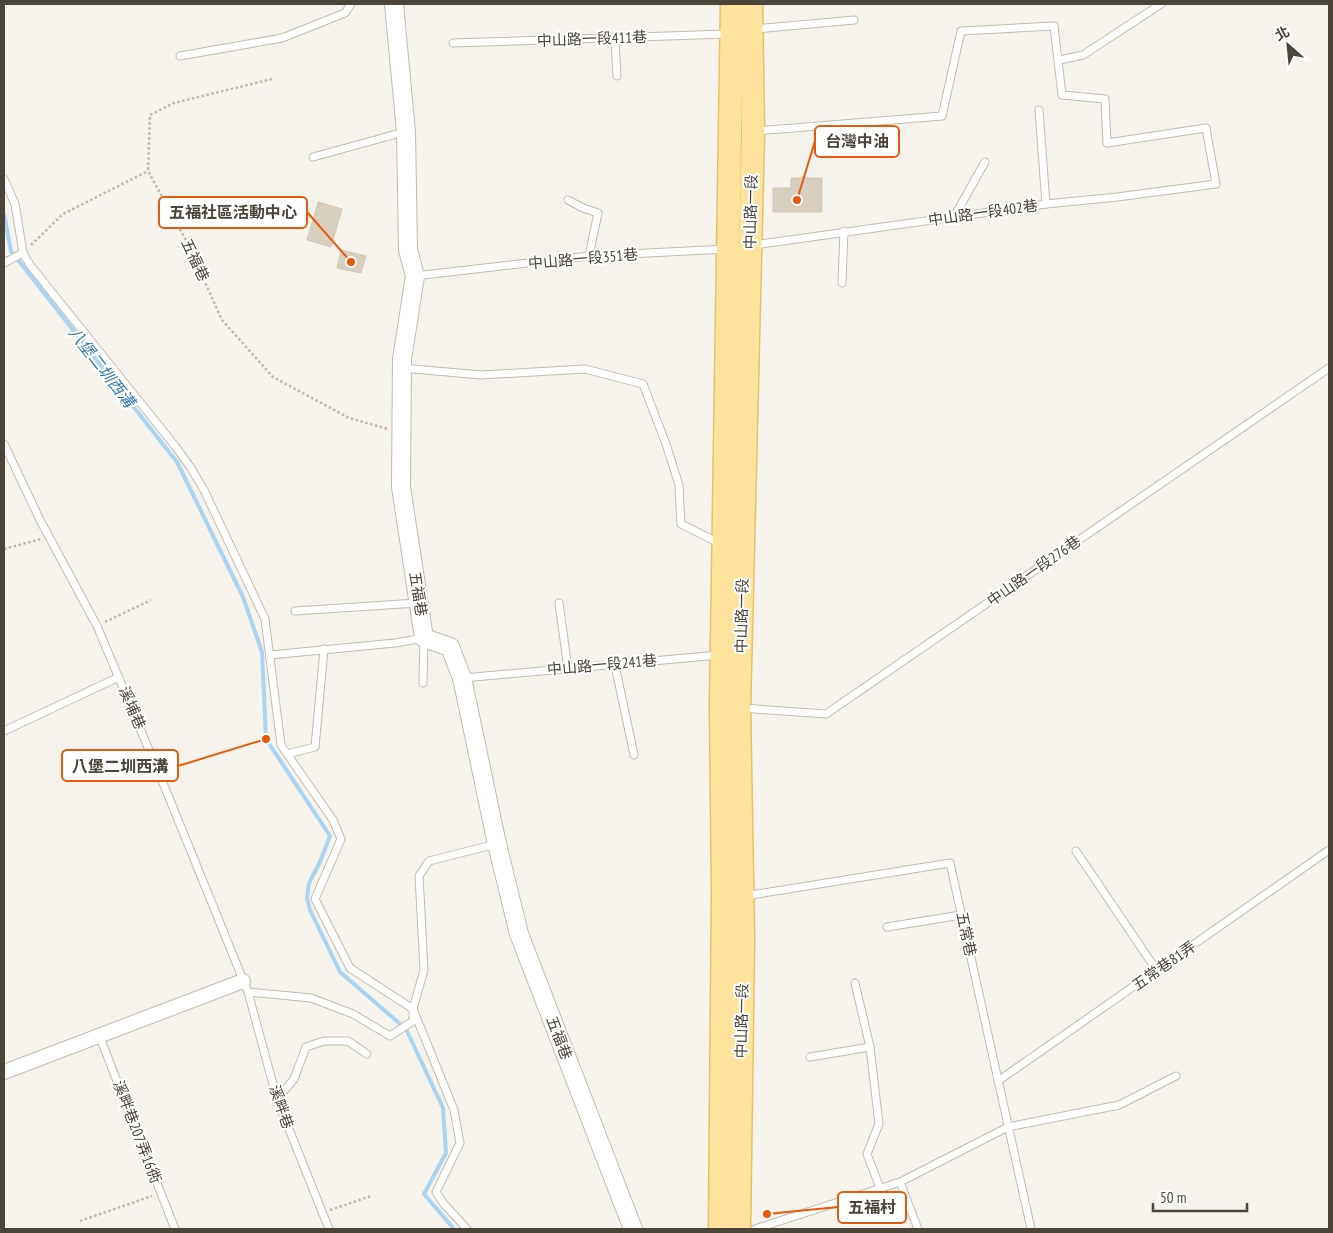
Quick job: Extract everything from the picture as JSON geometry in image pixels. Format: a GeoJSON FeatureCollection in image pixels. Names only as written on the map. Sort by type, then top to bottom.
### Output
{"type":"FeatureCollection","features":[{"type":"Feature","properties":{"kind":"main road","name":"中山路一段"},"geometry":{"type":"LineString","coordinates":[[732,4],[742,32],[753,132],[740,247],[724,545],[732,654]]}},
{"type":"Feature","properties":{"kind":"main road","name":"中山路一段"},"geometry":{"type":"LineString","coordinates":[[740,1229],[730,707],[740,247],[742,32],[752,4]]}},
{"type":"Feature","properties":{"kind":"main road","name":"中山路一段"},"geometry":{"type":"LineString","coordinates":[[720,1229],[733,895]]}},
{"type":"Feature","properties":{"kind":"street","name":"五福巷"},"geometry":{"type":"LineString","coordinates":[[394,4],[406,132],[408,250],[415,276],[402,368],[400,487],[420,603],[424,638],[450,647],[462,678],[496,844],[519,934],[633,1229]]}},
{"type":"Feature","properties":{"kind":"street"},"geometry":{"type":"LineString","coordinates":[[4,1072],[99,1035],[246,987]]}},
{"type":"Feature","properties":{"kind":"lane"},"geometry":{"type":"LineString","coordinates":[[180,56],[282,38],[345,13],[351,4]]}},
{"type":"Feature","properties":{"kind":"lane"},"geometry":{"type":"LineString","coordinates":[[753,132],[942,116],[961,31],[1054,26],[1060,60],[1083,55],[1161,4]]}},
{"type":"Feature","properties":{"kind":"lane","name":"中山路一段411巷"},"geometry":{"type":"LineString","coordinates":[[453,44],[742,32],[854,20]]}},
{"type":"Feature","properties":{"kind":"lane"},"geometry":{"type":"LineString","coordinates":[[615,38],[617,76]]}},
{"type":"Feature","properties":{"kind":"lane","name":"中山路一段402巷"},"geometry":{"type":"LineString","coordinates":[[740,247],[1046,204],[1117,198],[1216,184],[1206,128],[1107,143],[1105,98],[1062,95],[1060,60]]}},
{"type":"Feature","properties":{"kind":"lane"},"geometry":{"type":"LineString","coordinates":[[1039,110],[1046,204]]}},
{"type":"Feature","properties":{"kind":"lane"},"geometry":{"type":"LineString","coordinates":[[313,157],[406,132]]}},
{"type":"Feature","properties":{"kind":"lane"},"geometry":{"type":"LineString","coordinates":[[954,217],[985,162]]}},
{"type":"Feature","properties":{"kind":"lane"},"geometry":{"type":"LineString","coordinates":[[4,179],[15,204],[23,253],[30,265],[191,468],[265,619],[281,745],[333,820],[340,839],[315,899],[350,968],[413,1009],[454,1110],[460,1143],[436,1192],[444,1204],[467,1229]]}},
{"type":"Feature","properties":{"kind":"lane"},"geometry":{"type":"LineString","coordinates":[[568,200],[598,213],[589,256]]}},
{"type":"Feature","properties":{"kind":"lane"},"geometry":{"type":"LineString","coordinates":[[842,284],[844,232]]}},
{"type":"Feature","properties":{"kind":"lane","name":"中山路一段351巷"},"geometry":{"type":"LineString","coordinates":[[415,276],[589,256],[740,247]]}},
{"type":"Feature","properties":{"kind":"lane"},"geometry":{"type":"LineString","coordinates":[[4,263],[23,253]]}},
{"type":"Feature","properties":{"kind":"lane"},"geometry":{"type":"LineString","coordinates":[[402,368],[481,376],[585,369],[644,384],[679,485],[681,524],[724,545]]}},
{"type":"Feature","properties":{"kind":"lane","name":"中山路一段276巷"},"geometry":{"type":"LineString","coordinates":[[730,707],[826,714],[1329,368]]}},
{"type":"Feature","properties":{"kind":"lane","name":"溪埔巷"},"geometry":{"type":"LineString","coordinates":[[4,444],[40,520],[97,626],[246,987]]}},
{"type":"Feature","properties":{"kind":"lane"},"geometry":{"type":"LineString","coordinates":[[295,611],[420,603]]}},
{"type":"Feature","properties":{"kind":"lane"},"geometry":{"type":"LineString","coordinates":[[559,603],[568,669]]}},
{"type":"Feature","properties":{"kind":"lane"},"geometry":{"type":"LineString","coordinates":[[423,683],[424,638]]}},
{"type":"Feature","properties":{"kind":"lane","name":"五福巷"},"geometry":{"type":"LineString","coordinates":[[270,655],[395,643],[424,638]]}},
{"type":"Feature","properties":{"kind":"lane"},"geometry":{"type":"LineString","coordinates":[[287,754],[315,747],[324,649]]}},
{"type":"Feature","properties":{"kind":"lane","name":"中山路一段241巷"},"geometry":{"type":"LineString","coordinates":[[462,678],[732,654]]}},
{"type":"Feature","properties":{"kind":"lane"},"geometry":{"type":"LineString","coordinates":[[615,665],[634,755]]}},
{"type":"Feature","properties":{"kind":"lane"},"geometry":{"type":"LineString","coordinates":[[4,731],[119,677]]}},
{"type":"Feature","properties":{"kind":"lane"},"geometry":{"type":"LineString","coordinates":[[246,987],[310,998],[353,1014],[390,1036],[414,1021],[413,1009],[424,970],[420,876],[429,861],[496,844]]}},
{"type":"Feature","properties":{"kind":"lane","name":"五常巷81弄"},"geometry":{"type":"LineString","coordinates":[[998,1081],[1329,850]]}},
{"type":"Feature","properties":{"kind":"lane"},"geometry":{"type":"LineString","coordinates":[[1076,851],[1156,971]]}},
{"type":"Feature","properties":{"kind":"lane","name":"五常巷"},"geometry":{"type":"LineString","coordinates":[[733,895],[950,863],[1031,1229]]}},
{"type":"Feature","properties":{"kind":"lane"},"geometry":{"type":"LineString","coordinates":[[887,926],[961,915]]}},
{"type":"Feature","properties":{"kind":"lane"},"geometry":{"type":"LineString","coordinates":[[856,983],[870,1047],[879,1124],[867,1154],[880,1188]]}},
{"type":"Feature","properties":{"kind":"lane","name":"溪畔巷"},"geometry":{"type":"LineString","coordinates":[[246,987],[277,1099],[329,1229]]}},
{"type":"Feature","properties":{"kind":"lane","name":"溪畔巷207弄16衖"},"geometry":{"type":"LineString","coordinates":[[99,1035],[175,1229]]}},
{"type":"Feature","properties":{"kind":"lane"},"geometry":{"type":"LineString","coordinates":[[277,1099],[294,1079],[306,1047],[324,1041],[348,1041],[367,1054]]}},
{"type":"Feature","properties":{"kind":"lane"},"geometry":{"type":"LineString","coordinates":[[810,1057],[870,1047]]}},
{"type":"Feature","properties":{"kind":"lane"},"geometry":{"type":"LineString","coordinates":[[755,1229],[900,1182],[1008,1127],[1119,1105],[1176,1076]]}},
{"type":"Feature","properties":{"kind":"lane"},"geometry":{"type":"LineString","coordinates":[[900,1182],[918,1229]]}},
{"type":"Feature","properties":{"kind":"path"},"geometry":{"type":"LineString","coordinates":[[23,253],[63,214],[148,171],[150,115],[174,103],[272,79]]}},
{"type":"Feature","properties":{"kind":"path","name":"五福巷"},"geometry":{"type":"LineString","coordinates":[[148,171],[187,242],[222,320],[272,377],[349,418],[401,432]]}},
{"type":"Feature","properties":{"kind":"path"},"geometry":{"type":"LineString","coordinates":[[4,549],[50,536]]}},
{"type":"Feature","properties":{"kind":"path"},"geometry":{"type":"LineString","coordinates":[[97,626],[152,600]]}},
{"type":"Feature","properties":{"kind":"path"},"geometry":{"type":"LineString","coordinates":[[80,1221],[160,1193]]}},
{"type":"Feature","properties":{"kind":"path"},"geometry":{"type":"LineString","coordinates":[[322,1213],[371,1196]]}},
{"type":"Feature","properties":{"kind":"building"},"geometry":{"type":"Polygon","coordinates":[[[791,178],[822,178],[822,212],[773,212],[773,188],[791,188],[791,178]]]}},
{"type":"Feature","properties":{"kind":"building"},"geometry":{"type":"Polygon","coordinates":[[[318,202],[342,209],[331,247],[307,240],[318,202]]]}},
{"type":"Feature","properties":{"kind":"building"},"geometry":{"type":"Polygon","coordinates":[[[341,250],[366,256],[361,273],[337,268],[341,250]]]}},
{"type":"Feature","properties":{"kind":"waterway","name":"八堡二圳西溝"},"geometry":{"type":"LineString","coordinates":[[4,214],[11,251],[177,462],[243,597],[262,652],[266,739],[330,836],[309,883],[307,898],[310,910],[340,972],[406,1029],[443,1108],[446,1153],[424,1194],[454,1229]]}},
{"type":"Feature","properties":{"kind":"place","name":"台灣中油"},"geometry":{"type":"Point","coordinates":[797,200]}},
{"type":"Feature","properties":{"kind":"place","name":"五福社區活動中心"},"geometry":{"type":"Point","coordinates":[351,262]}},
{"type":"Feature","properties":{"kind":"place","name":"八堡二圳西溝"},"geometry":{"type":"Point","coordinates":[266,739]}},
{"type":"Feature","properties":{"kind":"place","name":"五福村"},"geometry":{"type":"Point","coordinates":[767,1214]}}]}
